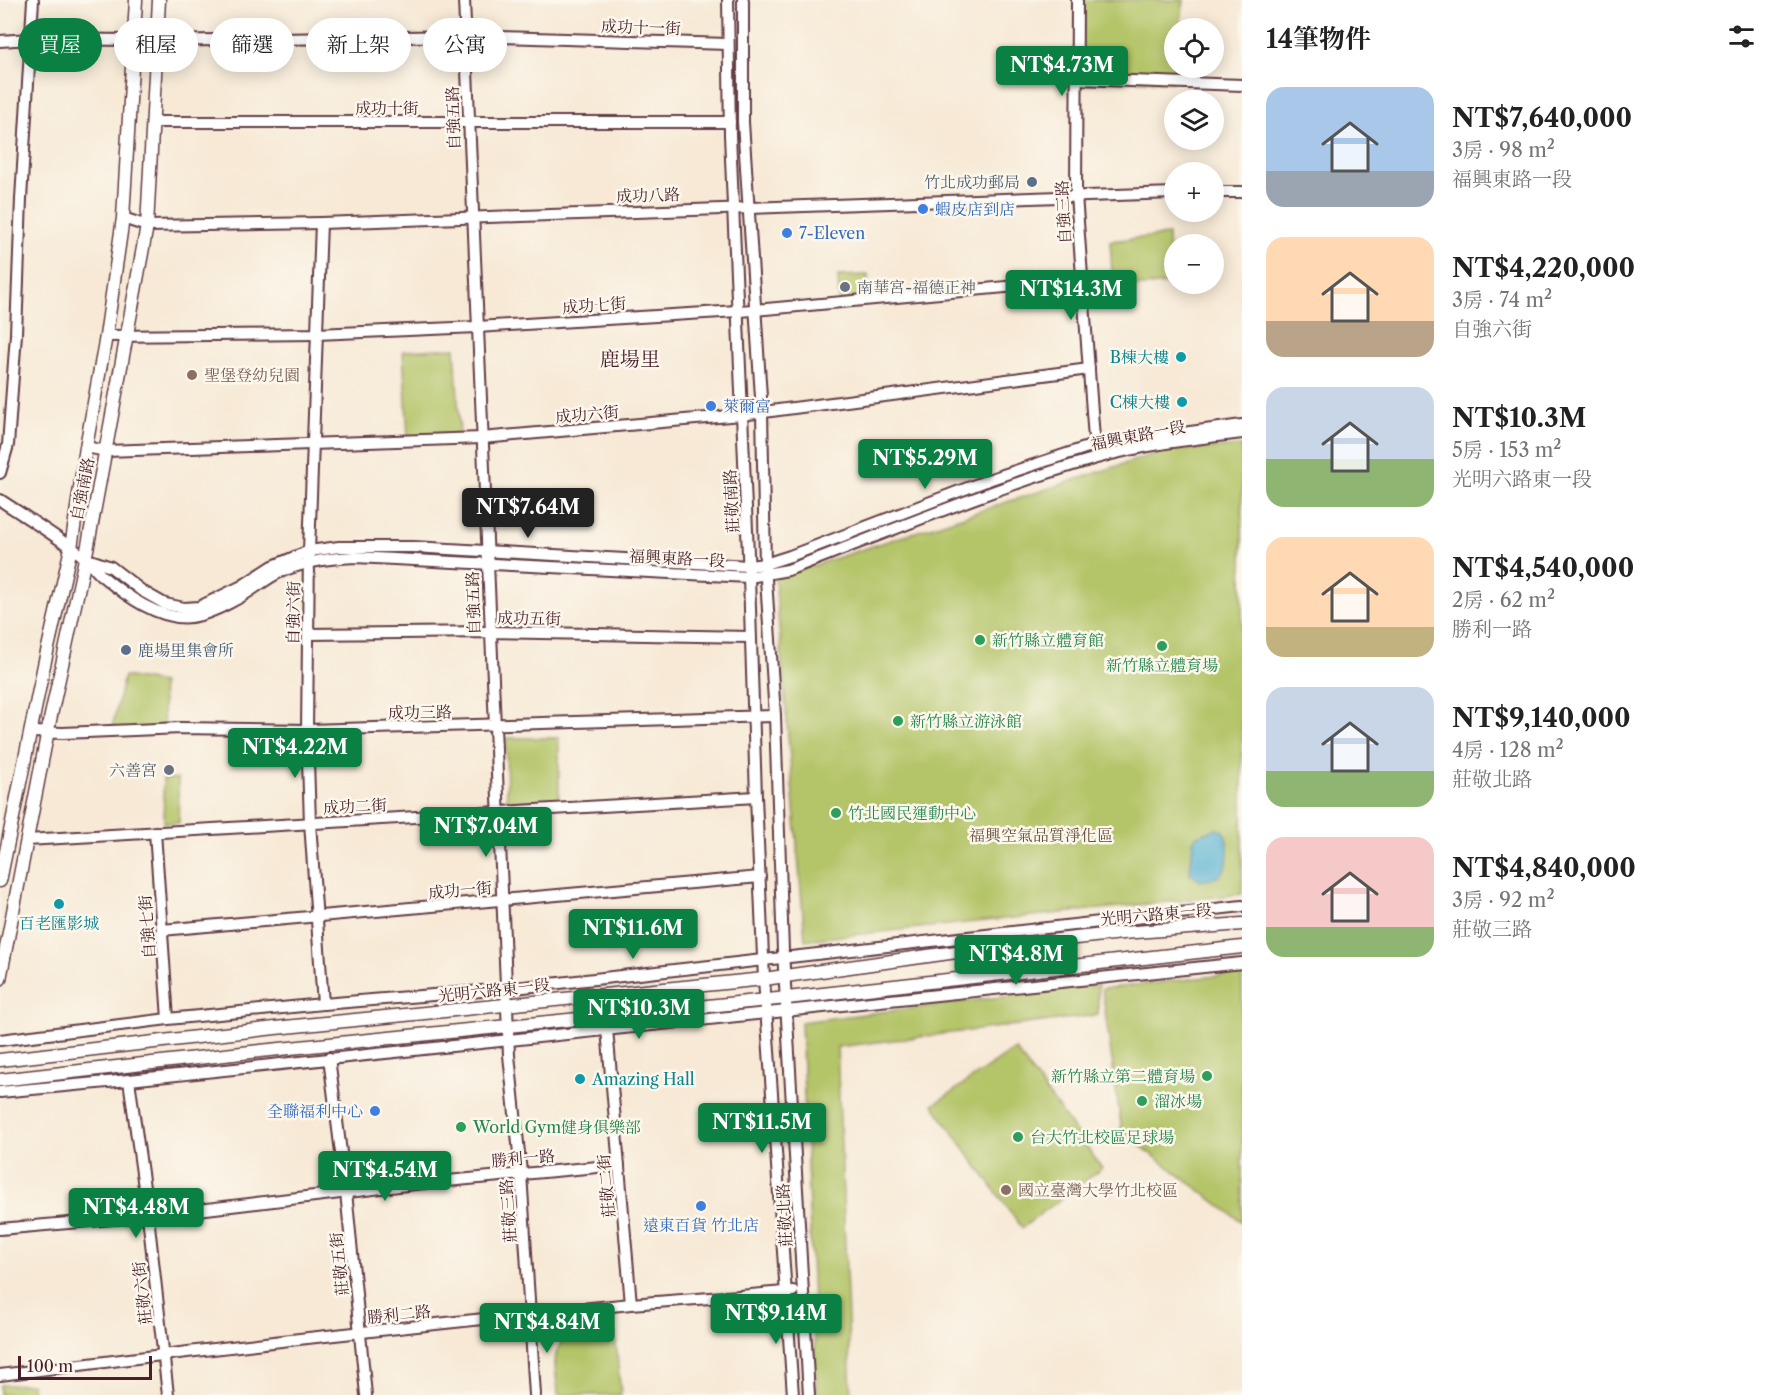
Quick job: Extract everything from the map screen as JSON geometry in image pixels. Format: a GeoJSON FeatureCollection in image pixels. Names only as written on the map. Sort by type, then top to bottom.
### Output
{"type":"FeatureCollection","features":[{"type":"Feature","properties":{"kind":"main road","name":"自強南路"},"geometry":{"type":"LineString","coordinates":[[135,18],[136,0]]}},
{"type":"Feature","properties":{"kind":"main road","name":"自強南路"},"geometry":{"type":"LineString","coordinates":[[158,18],[159,0]]}},
{"type":"Feature","properties":{"kind":"main road","name":"自強南路"},"geometry":{"type":"LineString","coordinates":[[0,881],[71,548],[106,336],[123,219],[131,72]]}},
{"type":"Feature","properties":{"kind":"main road","name":"自強南路"},"geometry":{"type":"LineString","coordinates":[[0,979],[106,451],[147,226],[154,72]]}},
{"type":"Feature","properties":{"kind":"main road","name":"光明六路東一段"},"geometry":{"type":"LineString","coordinates":[[0,1060],[508,1004],[764,979],[992,947],[1122,933],[1242,924]]}},
{"type":"Feature","properties":{"kind":"main road"},"geometry":{"type":"LineString","coordinates":[[0,1080],[508,1025],[787,998],[1242,947]]}},
{"type":"Feature","properties":{"kind":"street"},"geometry":{"type":"LineString","coordinates":[[32,18],[33,0]]}},
{"type":"Feature","properties":{"kind":"street","name":"自強五路"},"geometry":{"type":"LineString","coordinates":[[464,0],[464,18]]}},
{"type":"Feature","properties":{"kind":"street","name":"莊敬南路"},"geometry":{"type":"LineString","coordinates":[[728,0],[733,208],[766,999]]}},
{"type":"Feature","properties":{"kind":"street","name":"莊敬南路"},"geometry":{"type":"LineString","coordinates":[[743,0],[743,122],[762,412],[766,570],[775,716],[787,998]]}},
{"type":"Feature","properties":{"kind":"street","name":"自強三路"},"geometry":{"type":"LineString","coordinates":[[1077,0],[1076,195],[1095,458]]}},
{"type":"Feature","properties":{"kind":"street","name":"成功十一街"},"geometry":{"type":"LineString","coordinates":[[198,40],[423,37]]}},
{"type":"Feature","properties":{"kind":"street","name":"成功十一街"},"geometry":{"type":"LineString","coordinates":[[507,37],[728,44]]}},
{"type":"Feature","properties":{"kind":"street"},"geometry":{"type":"LineString","coordinates":[[0,41],[18,40]]}},
{"type":"Feature","properties":{"kind":"street"},"geometry":{"type":"LineString","coordinates":[[0,473],[8,445],[16,334],[28,72]]}},
{"type":"Feature","properties":{"kind":"street","name":"自強五路"},"geometry":{"type":"LineString","coordinates":[[467,72],[493,726],[508,1025]]}},
{"type":"Feature","properties":{"kind":"street"},"geometry":{"type":"LineString","coordinates":[[1077,79],[1242,85]]}},
{"type":"Feature","properties":{"kind":"street","name":"成功十街"},"geometry":{"type":"LineString","coordinates":[[152,122],[730,122]]}},
{"type":"Feature","properties":{"kind":"street"},"geometry":{"type":"LineString","coordinates":[[1224,192],[1242,192]]}},
{"type":"Feature","properties":{"kind":"street","name":"成功八路"},"geometry":{"type":"LineString","coordinates":[[123,219],[147,226],[321,223],[1164,193]]}},
{"type":"Feature","properties":{"kind":"street","name":"自強六街"},"geometry":{"type":"LineString","coordinates":[[321,223],[309,557],[307,730],[310,823],[322,1004]]}},
{"type":"Feature","properties":{"kind":"street","name":"成功七街"},"geometry":{"type":"LineString","coordinates":[[106,336],[317,334],[477,327],[754,310],[1082,280]]}},
{"type":"Feature","properties":{"kind":"street","name":"成功六街"},"geometry":{"type":"LineString","coordinates":[[86,447],[106,451],[482,438],[741,415],[1089,369]]}},
{"type":"Feature","properties":{"kind":"street","name":"福興東路一段"},"geometry":{"type":"LineString","coordinates":[[766,570],[802,552],[991,479],[1094,445],[1242,425]]}},
{"type":"Feature","properties":{"kind":"street","name":"福興東路一段"},"geometry":{"type":"LineString","coordinates":[[309,557],[749,571],[788,570],[1018,483],[1095,458],[1160,444],[1242,433]]}},
{"type":"Feature","properties":{"kind":"street","name":"福興東路一段"},"geometry":{"type":"LineString","coordinates":[[0,500],[85,558],[103,576],[138,601],[159,612],[176,617],[191,617],[211,612],[235,600],[275,574],[309,557],[339,547],[413,547],[486,551],[749,571]]}},
{"type":"Feature","properties":{"kind":"street","name":"成功五街"},"geometry":{"type":"LineString","coordinates":[[308,634],[489,632],[750,637]]}},
{"type":"Feature","properties":{"kind":"street","name":"成功三路"},"geometry":{"type":"LineString","coordinates":[[31,732],[181,728],[307,730],[775,716]]}},
{"type":"Feature","properties":{"kind":"street","name":"成功二街"},"geometry":{"type":"LineString","coordinates":[[27,840],[756,797]]}},
{"type":"Feature","properties":{"kind":"street","name":"自強七街"},"geometry":{"type":"LineString","coordinates":[[155,832],[168,1019]]}},
{"type":"Feature","properties":{"kind":"street","name":"成功一街"},"geometry":{"type":"LineString","coordinates":[[162,930],[318,918],[760,877]]}},
{"type":"Feature","properties":{"kind":"street","name":"光明六路東一段"},"geometry":{"type":"LineString","coordinates":[[0,1040],[168,1019],[507,989],[1242,906]]}},
{"type":"Feature","properties":{"kind":"street"},"geometry":{"type":"LineString","coordinates":[[1092,922],[1122,933]]}},
{"type":"Feature","properties":{"kind":"street"},"geometry":{"type":"LineString","coordinates":[[0,1092],[1242,963]]}},
{"type":"Feature","properties":{"kind":"street","name":"莊敬北路"},"geometry":{"type":"LineString","coordinates":[[787,998],[809,1395]]}},
{"type":"Feature","properties":{"kind":"street","name":"莊敬北路"},"geometry":{"type":"LineString","coordinates":[[766,999],[794,1395]]}},
{"type":"Feature","properties":{"kind":"street","name":"莊敬三路"},"geometry":{"type":"LineString","coordinates":[[508,1025],[521,1173],[535,1395]]}},
{"type":"Feature","properties":{"kind":"street","name":"莊敬二街"},"geometry":{"type":"LineString","coordinates":[[607,1029],[631,1304]]}},
{"type":"Feature","properties":{"kind":"street","name":"莊敬五街"},"geometry":{"type":"LineString","coordinates":[[329,1058],[346,1192],[366,1395]]}},
{"type":"Feature","properties":{"kind":"street","name":"莊敬六街"},"geometry":{"type":"LineString","coordinates":[[129,1080],[148,1216],[168,1395]]}},
{"type":"Feature","properties":{"kind":"street","name":"勝利一路"},"geometry":{"type":"LineString","coordinates":[[0,1229],[148,1216],[521,1173],[619,1165]]}},
{"type":"Feature","properties":{"kind":"street","name":"勝利二路"},"geometry":{"type":"LineString","coordinates":[[0,1375],[165,1354],[631,1304],[803,1290]]}},
{"type":"Feature","properties":{"kind":"green space"},"geometry":{"type":"Polygon","coordinates":[[[1077,0],[1184,0],[1181,18],[1164,18],[1164,78],[1172,78],[1172,82],[1077,79],[1077,0]]]}},
{"type":"Feature","properties":{"kind":"green space"},"geometry":{"type":"Polygon","coordinates":[[[1164,235],[1164,284],[1113,288],[1110,241],[1164,235]]]}},
{"type":"Feature","properties":{"kind":"green space"},"geometry":{"type":"Polygon","coordinates":[[[868,275],[868,299],[839,300],[838,276],[868,275]]]}},
{"type":"Feature","properties":{"kind":"green space"},"geometry":{"type":"Polygon","coordinates":[[[455,348],[460,434],[408,437],[403,351],[455,348]]]}},
{"type":"Feature","properties":{"kind":"green space","name":"福興空氣品質淨化區"},"geometry":{"type":"Polygon","coordinates":[[[1242,446],[1242,894],[805,940],[775,578],[1163,451],[1242,446]]]}},
{"type":"Feature","properties":{"kind":"green space"},"geometry":{"type":"Polygon","coordinates":[[[124,676],[162,683],[164,729],[111,732],[124,676]]]}},
{"type":"Feature","properties":{"kind":"green space"},"geometry":{"type":"Polygon","coordinates":[[[506,738],[559,738],[559,803],[507,804],[506,738]]]}},
{"type":"Feature","properties":{"kind":"green space"},"geometry":{"type":"Polygon","coordinates":[[[163,779],[178,779],[179,823],[164,823],[163,779]]]}},
{"type":"Feature","properties":{"kind":"green space"},"geometry":{"type":"Polygon","coordinates":[[[1242,973],[1242,1222],[1122,1132],[1102,989],[1242,973]]]}},
{"type":"Feature","properties":{"kind":"green space"},"geometry":{"type":"Polygon","coordinates":[[[1098,985],[1098,1015],[837,1047],[851,1395],[817,1395],[801,1022],[1098,985]]]}},
{"type":"Feature","properties":{"kind":"green space","name":"台大竹北校區足球場"},"geometry":{"type":"Polygon","coordinates":[[[1015,1049],[1102,1168],[1022,1228],[933,1105],[1015,1049]]]}},
{"type":"Feature","properties":{"kind":"green space"},"geometry":{"type":"Polygon","coordinates":[[[580,1330],[615,1333],[621,1395],[558,1395],[555,1365],[558,1349],[562,1342],[580,1330]]]}},
{"type":"Feature","properties":{"kind":"green space"},"geometry":{"type":"Polygon","coordinates":[[[32,1384],[33,1395],[0,1395],[0,1385],[32,1384]]]}},
{"type":"Feature","properties":{"kind":"water"},"geometry":{"type":"Polygon","coordinates":[[[1216,829],[1224,831],[1226,836],[1228,854],[1226,866],[1218,877],[1200,881],[1190,873],[1193,842],[1196,836],[1216,829]]]}},
{"type":"Feature","properties":{"kind":"place","name":"竹北成功郵局"},"geometry":{"type":"Point","coordinates":[1032,182]}},
{"type":"Feature","properties":{"kind":"place","name":"蝦皮店到店"},"geometry":{"type":"Point","coordinates":[923,209]}},
{"type":"Feature","properties":{"kind":"place","name":"7-Eleven"},"geometry":{"type":"Point","coordinates":[787,233]}},
{"type":"Feature","properties":{"kind":"place","name":"南華宮-福德正神"},"geometry":{"type":"Point","coordinates":[845,287]}},
{"type":"Feature","properties":{"kind":"place","name":"B棟大樓"},"geometry":{"type":"Point","coordinates":[1181,357]}},
{"type":"Feature","properties":{"kind":"place","name":"聖堡登幼兒園"},"geometry":{"type":"Point","coordinates":[192,375]}},
{"type":"Feature","properties":{"kind":"place","name":"C棟大樓"},"geometry":{"type":"Point","coordinates":[1182,402]}},
{"type":"Feature","properties":{"kind":"place","name":"萊爾富"},"geometry":{"type":"Point","coordinates":[711,406]}},
{"type":"Feature","properties":{"kind":"place","name":"新竹縣立體育館"},"geometry":{"type":"Point","coordinates":[980,640]}},
{"type":"Feature","properties":{"kind":"place","name":"新竹縣立體育場"},"geometry":{"type":"Point","coordinates":[1162,646]}},
{"type":"Feature","properties":{"kind":"place","name":"鹿場里集會所"},"geometry":{"type":"Point","coordinates":[126,650]}},
{"type":"Feature","properties":{"kind":"place","name":"新竹縣立游泳館"},"geometry":{"type":"Point","coordinates":[898,721]}},
{"type":"Feature","properties":{"kind":"place","name":"六善宮"},"geometry":{"type":"Point","coordinates":[169,770]}},
{"type":"Feature","properties":{"kind":"place","name":"竹北國民運動中心"},"geometry":{"type":"Point","coordinates":[836,813]}},
{"type":"Feature","properties":{"kind":"place","name":"百老匯影城"},"geometry":{"type":"Point","coordinates":[59,904]}},
{"type":"Feature","properties":{"kind":"place","name":"新竹縣立第二體育場"},"geometry":{"type":"Point","coordinates":[1207,1076]}},
{"type":"Feature","properties":{"kind":"place","name":"Amazing Hall"},"geometry":{"type":"Point","coordinates":[580,1079]}},
{"type":"Feature","properties":{"kind":"place","name":"溜冰場"},"geometry":{"type":"Point","coordinates":[1142,1101]}},
{"type":"Feature","properties":{"kind":"place","name":"全聯福利中心"},"geometry":{"type":"Point","coordinates":[375,1111]}},
{"type":"Feature","properties":{"kind":"place","name":"World Gym健身俱樂部"},"geometry":{"type":"Point","coordinates":[461,1127]}},
{"type":"Feature","properties":{"kind":"place","name":"台大竹北校區足球場"},"geometry":{"type":"Point","coordinates":[1018,1137]}},
{"type":"Feature","properties":{"kind":"place","name":"國立臺灣大學竹北校區"},"geometry":{"type":"Point","coordinates":[1006,1190]}},
{"type":"Feature","properties":{"kind":"place","name":"遠東百貨 竹北店"},"geometry":{"type":"Point","coordinates":[701,1206]}},
{"type":"Feature","properties":{"kind":"district","name":"鹿場里"},"geometry":{"type":"Point","coordinates":[630,359]}}]}
